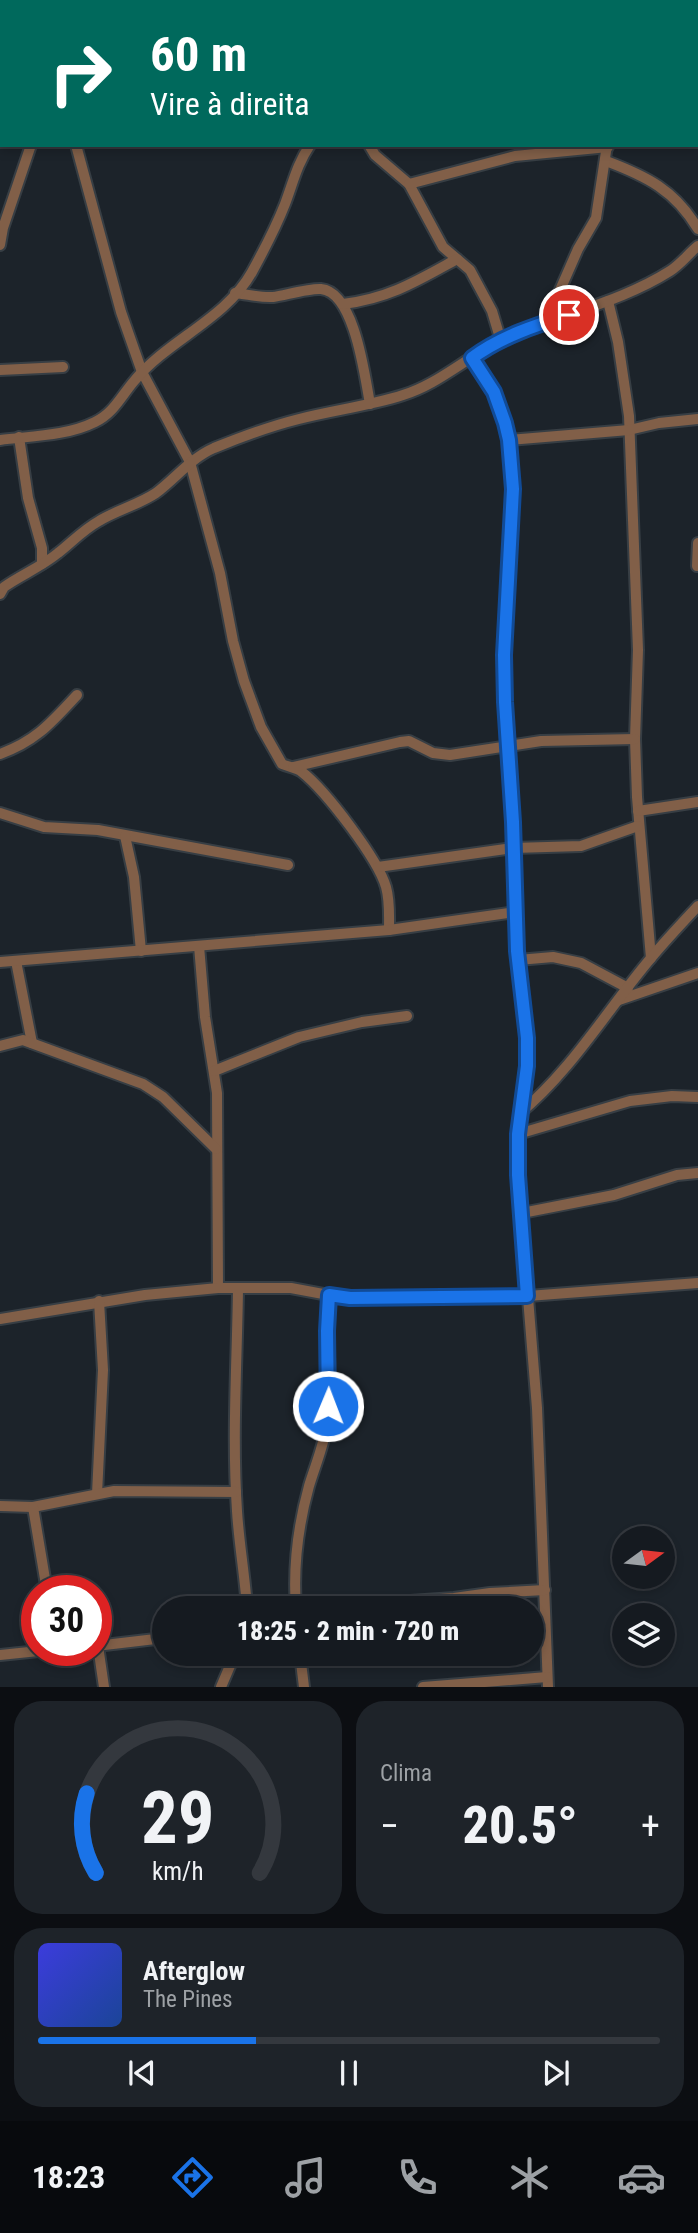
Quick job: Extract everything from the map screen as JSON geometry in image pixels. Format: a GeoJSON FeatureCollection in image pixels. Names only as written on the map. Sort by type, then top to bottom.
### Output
{"type":"FeatureCollection","features":[{"type":"Feature","properties":{"kind":"street"},"geometry":{"type":"LineString","coordinates":[[0,245],[3,228],[30,147]]}},
{"type":"Feature","properties":{"kind":"street"},"geometry":{"type":"LineString","coordinates":[[77,147],[121,312],[142,372],[190,462],[220,573],[244,681],[270,747],[282,764],[299,770],[315,784],[378,867],[390,903],[389,930]]}},
{"type":"Feature","properties":{"kind":"street"},"geometry":{"type":"LineString","coordinates":[[296,147],[303,155]]}},
{"type":"Feature","properties":{"kind":"street"},"geometry":{"type":"LineString","coordinates":[[0,440],[87,426],[113,411],[142,372],[162,353],[207,321],[251,275],[284,205],[298,162],[309,147]]}},
{"type":"Feature","properties":{"kind":"street"},"geometry":{"type":"LineString","coordinates":[[370,147],[375,155],[409,184],[443,247],[470,270],[492,310],[501,341]]}},
{"type":"Feature","properties":{"kind":"street"},"geometry":{"type":"LineString","coordinates":[[409,184],[515,156],[599,147]]}},
{"type":"Feature","properties":{"kind":"street"},"geometry":{"type":"LineString","coordinates":[[546,322],[578,249],[596,218],[608,147]]}},
{"type":"Feature","properties":{"kind":"street"},"geometry":{"type":"LineString","coordinates":[[606,161],[646,176],[679,202],[698,229]]}},
{"type":"Feature","properties":{"kind":"street"},"geometry":{"type":"LineString","coordinates":[[1,590],[42,564],[101,519],[140,503],[158,491],[190,462],[212,449],[272,427],[406,394],[501,341],[608,301],[670,271],[698,246]]}},
{"type":"Feature","properties":{"kind":"street"},"geometry":{"type":"LineString","coordinates":[[343,304],[380,298],[403,289],[457,259]]}},
{"type":"Feature","properties":{"kind":"street"},"geometry":{"type":"LineString","coordinates":[[235,293],[268,297],[321,289],[333,293],[343,304],[359,350],[370,404]]}},
{"type":"Feature","properties":{"kind":"street"},"geometry":{"type":"LineString","coordinates":[[608,301],[625,382],[629,430],[638,650],[635,739],[638,826],[645,868],[650,958]]}},
{"type":"Feature","properties":{"kind":"street"},"geometry":{"type":"LineString","coordinates":[[430,1686],[548,1682],[537,1408],[518,1175],[519,1114],[527,1066],[527,1038],[515,912],[504,655],[513,489],[509,440],[494,392],[472,358]]}},
{"type":"Feature","properties":{"kind":"street"},"geometry":{"type":"LineString","coordinates":[[0,370],[64,367]]}},
{"type":"Feature","properties":{"kind":"street"},"geometry":{"type":"LineString","coordinates":[[509,440],[629,430],[659,423],[698,419]]}},
{"type":"Feature","properties":{"kind":"street"},"geometry":{"type":"LineString","coordinates":[[19,437],[28,498],[42,548],[42,564]]}},
{"type":"Feature","properties":{"kind":"street"},"geometry":{"type":"LineString","coordinates":[[697,566],[698,543]]}},
{"type":"Feature","properties":{"kind":"street"},"geometry":{"type":"LineString","coordinates":[[0,754],[25,745],[56,718],[76,695]]}},
{"type":"Feature","properties":{"kind":"street"},"geometry":{"type":"LineString","coordinates":[[290,767],[400,741],[409,741],[433,752],[450,755],[541,741],[635,739]]}},
{"type":"Feature","properties":{"kind":"street"},"geometry":{"type":"LineString","coordinates":[[638,811],[698,802]]}},
{"type":"Feature","properties":{"kind":"street"},"geometry":{"type":"LineString","coordinates":[[0,813],[33,825],[98,830],[288,865]]}},
{"type":"Feature","properties":{"kind":"street"},"geometry":{"type":"LineString","coordinates":[[378,867],[513,848],[582,846],[638,826]]}},
{"type":"Feature","properties":{"kind":"street"},"geometry":{"type":"LineString","coordinates":[[125,836],[134,877],[141,951]]}},
{"type":"Feature","properties":{"kind":"street"},"geometry":{"type":"LineString","coordinates":[[519,1114],[536,1100],[571,1060],[650,958],[698,906]]}},
{"type":"Feature","properties":{"kind":"street"},"geometry":{"type":"LineString","coordinates":[[0,962],[389,930],[515,912]]}},
{"type":"Feature","properties":{"kind":"street"},"geometry":{"type":"LineString","coordinates":[[199,946],[218,1117],[218,1288]]}},
{"type":"Feature","properties":{"kind":"street"},"geometry":{"type":"LineString","coordinates":[[518,960],[553,957],[581,963],[628,988]]}},
{"type":"Feature","properties":{"kind":"street"},"geometry":{"type":"LineString","coordinates":[[16,961],[32,1043]]}},
{"type":"Feature","properties":{"kind":"street"},"geometry":{"type":"LineString","coordinates":[[620,1000],[698,973]]}},
{"type":"Feature","properties":{"kind":"street"},"geometry":{"type":"LineString","coordinates":[[214,1071],[299,1037],[362,1022],[407,1016]]}},
{"type":"Feature","properties":{"kind":"street"},"geometry":{"type":"LineString","coordinates":[[0,1045],[23,1040],[143,1084],[163,1097],[216,1149]]}},
{"type":"Feature","properties":{"kind":"street"},"geometry":{"type":"LineString","coordinates":[[518,1134],[630,1101],[672,1096],[698,1097]]}},
{"type":"Feature","properties":{"kind":"street"},"geometry":{"type":"LineString","coordinates":[[522,1213],[614,1195],[677,1175],[698,1173]]}},
{"type":"Feature","properties":{"kind":"street"},"geometry":{"type":"LineString","coordinates":[[0,1319],[99,1301],[218,1288],[291,1288],[350,1298],[527,1296],[698,1283]]}},
{"type":"Feature","properties":{"kind":"street"},"geometry":{"type":"LineString","coordinates":[[238,1289],[234,1381],[236,1492],[246,1596]]}},
{"type":"Feature","properties":{"kind":"street"},"geometry":{"type":"LineString","coordinates":[[295,1596],[293,1575],[301,1524],[327,1422],[329,1295]]}},
{"type":"Feature","properties":{"kind":"street"},"geometry":{"type":"LineString","coordinates":[[97,1494],[103,1370],[99,1301]]}},
{"type":"Feature","properties":{"kind":"street"},"geometry":{"type":"LineString","coordinates":[[0,1506],[33,1507],[114,1491],[236,1492]]}},
{"type":"Feature","properties":{"kind":"street"},"geometry":{"type":"LineString","coordinates":[[33,1507],[44,1575]]}},
{"type":"Feature","properties":{"kind":"street"},"geometry":{"type":"LineString","coordinates":[[468,1596],[545,1590]]}},
{"type":"Feature","properties":{"kind":"street"},"geometry":{"type":"LineString","coordinates":[[112,1644],[152,1639]]}},
{"type":"Feature","properties":{"kind":"street"},"geometry":{"type":"LineString","coordinates":[[0,1655],[21,1653]]}},
{"type":"Feature","properties":{"kind":"street"},"geometry":{"type":"LineString","coordinates":[[100,1666],[104,1687]]}},
{"type":"Feature","properties":{"kind":"street"},"geometry":{"type":"LineString","coordinates":[[221,1687],[230,1666]]}},
{"type":"Feature","properties":{"kind":"street"},"geometry":{"type":"LineString","coordinates":[[301,1666],[304,1687]]}},
{"type":"Feature","properties":{"kind":"route"},"geometry":{"type":"LineString","coordinates":[[328,1406],[329,1295],[350,1298],[527,1296],[518,1175],[519,1114],[527,1066],[527,1038],[517,951],[504,655],[513,489],[509,440],[500,405],[487,378],[472,358],[484,349],[520,332],[569,315]]}}]}
